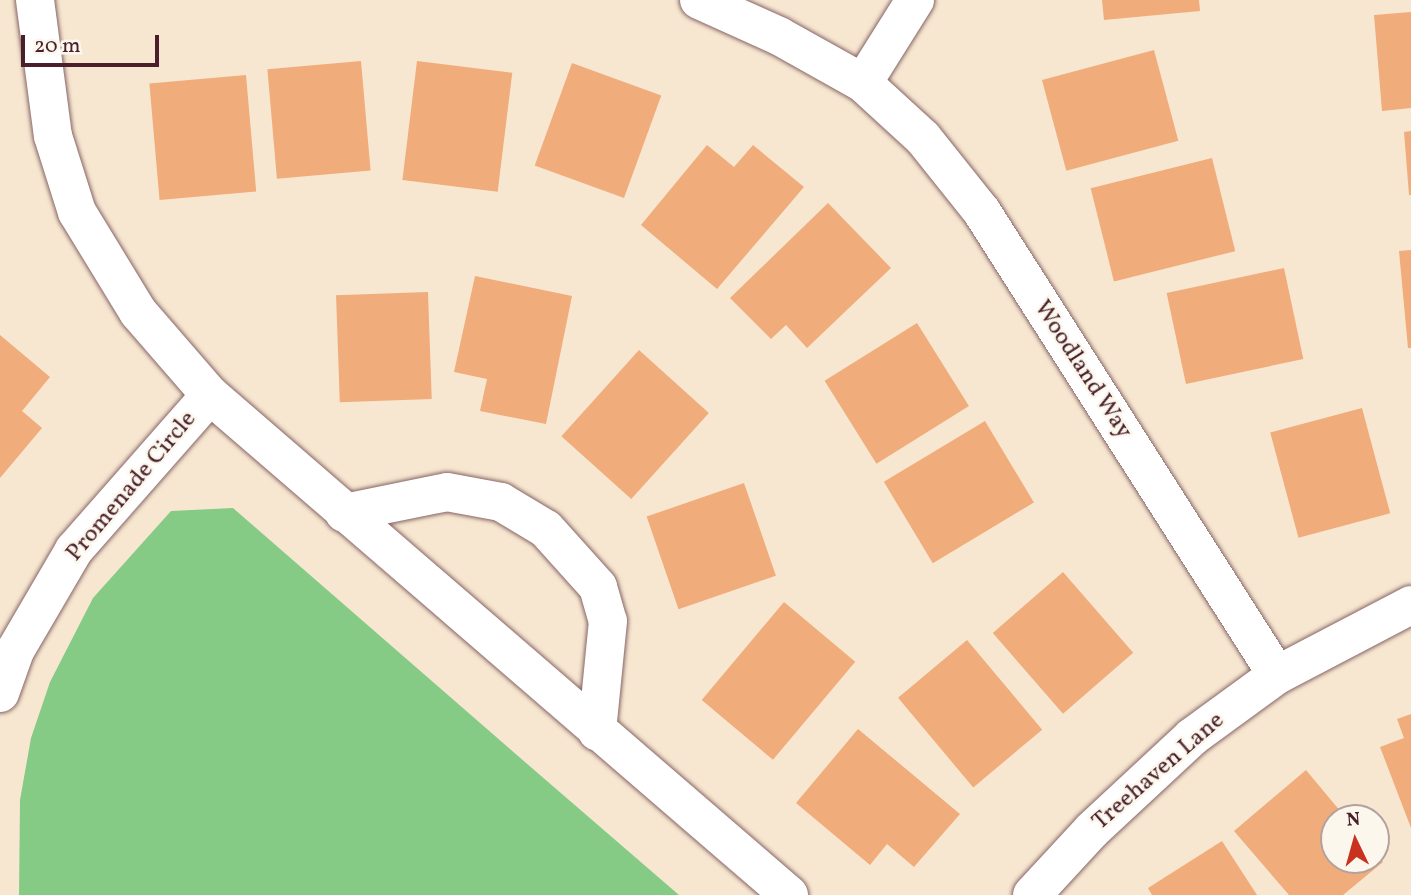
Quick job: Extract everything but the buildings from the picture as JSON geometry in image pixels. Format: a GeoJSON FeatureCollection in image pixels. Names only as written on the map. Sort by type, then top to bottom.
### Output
{"type":"FeatureCollection","features":[{"type":"Feature","properties":{"kind":"street","name":"Promenade Circle"},"geometry":{"type":"LineString","coordinates":[[35,0],[53,136],[77,212],[138,312],[210,395],[789,895]]}},
{"type":"Feature","properties":{"kind":"street","name":"Woodland Way"},"geometry":{"type":"LineString","coordinates":[[699,0],[779,36],[863,83],[923,138],[982,212],[1277,675]]}},
{"type":"Feature","properties":{"kind":"street"},"geometry":{"type":"LineString","coordinates":[[863,83],[915,0]]}},
{"type":"Feature","properties":{"kind":"street","name":"Promenade Circle"},"geometry":{"type":"LineString","coordinates":[[0,694],[15,650],[74,550],[210,395]]}},
{"type":"Feature","properties":{"kind":"street"},"geometry":{"type":"LineString","coordinates":[[344,513],[446,492],[501,502],[545,529],[598,587],[608,621],[597,731]]}},
{"type":"Feature","properties":{"kind":"street","name":"Treehaven Lane"},"geometry":{"type":"LineString","coordinates":[[1032,895],[1092,830],[1192,737],[1277,675],[1411,605]]}},
{"type":"Feature","properties":{"kind":"green space"},"geometry":{"type":"Polygon","coordinates":[[[233,508],[679,895],[19,895],[20,800],[31,738],[50,682],[93,598],[171,511],[233,508]]]}}]}
